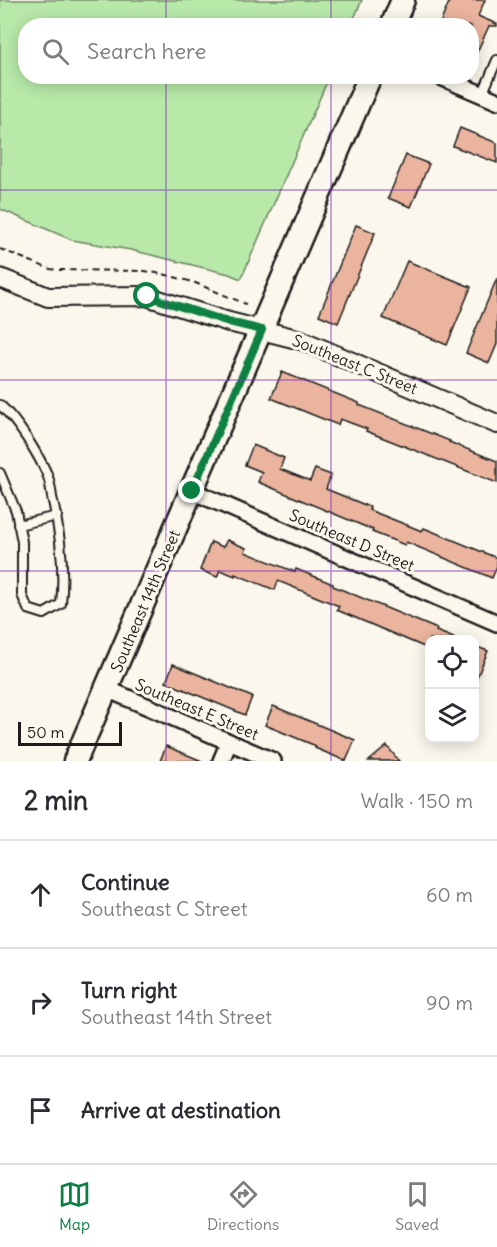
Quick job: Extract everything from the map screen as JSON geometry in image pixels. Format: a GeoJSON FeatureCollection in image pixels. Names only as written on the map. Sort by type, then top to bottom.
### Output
{"type":"FeatureCollection","features":[{"type":"Feature","properties":{"kind":"main road"},"geometry":{"type":"LineString","coordinates":[[395,18],[403,0]]}},
{"type":"Feature","properties":{"kind":"main road","name":"Southeast 14th Street"},"geometry":{"type":"LineString","coordinates":[[75,761],[367,84]]}},
{"type":"Feature","properties":{"kind":"street"},"geometry":{"type":"LineString","coordinates":[[457,84],[497,101]]}},
{"type":"Feature","properties":{"kind":"street","name":"Southeast C Street"},"geometry":{"type":"LineString","coordinates":[[0,278],[48,297],[147,296],[229,322],[301,340],[497,424]]}},
{"type":"Feature","properties":{"kind":"street","name":"Southeast D Street"},"geometry":{"type":"LineString","coordinates":[[192,491],[497,622]]}},
{"type":"Feature","properties":{"kind":"street","name":"Southeast E Street"},"geometry":{"type":"LineString","coordinates":[[107,689],[273,761]]}},
{"type":"Feature","properties":{"kind":"street"},"geometry":{"type":"LineString","coordinates":[[221,761],[229,742]]}},
{"type":"Feature","properties":{"kind":"lane"},"geometry":{"type":"LineString","coordinates":[[482,95],[497,60]]}},
{"type":"Feature","properties":{"kind":"lane"},"geometry":{"type":"LineString","coordinates":[[0,405],[9,413],[48,476],[57,516],[63,584],[61,604],[44,615],[28,609],[22,595],[22,542],[16,511],[0,473]]}},
{"type":"Feature","properties":{"kind":"lane"},"geometry":{"type":"LineString","coordinates":[[18,525],[57,516]]}},
{"type":"Feature","properties":{"kind":"path"},"geometry":{"type":"LineString","coordinates":[[0,249],[50,269],[145,271],[163,274],[193,282],[246,304]]}},
{"type":"Feature","properties":{"kind":"green space"},"geometry":{"type":"Polygon","coordinates":[[[0,0],[362,0],[354,18],[18,18],[18,84],[326,84],[241,279],[131,250],[72,240],[0,209],[0,0]]]}},
{"type":"Feature","properties":{"kind":"building"},"geometry":{"type":"Polygon","coordinates":[[[450,0],[485,0],[478,16],[497,26],[489,26],[479,48],[479,18],[442,18],[450,0]]]}},
{"type":"Feature","properties":{"kind":"building"},"geometry":{"type":"Polygon","coordinates":[[[460,128],[497,143],[497,163],[453,146],[460,128]]]}},
{"type":"Feature","properties":{"kind":"building"},"geometry":{"type":"Polygon","coordinates":[[[406,155],[429,164],[411,207],[388,198],[406,155]]]}},
{"type":"Feature","properties":{"kind":"building"},"geometry":{"type":"Polygon","coordinates":[[[356,225],[375,233],[338,323],[319,315],[356,225]]]}},
{"type":"Feature","properties":{"kind":"building"},"geometry":{"type":"Polygon","coordinates":[[[407,261],[471,287],[447,345],[383,318],[407,261]]]}},
{"type":"Feature","properties":{"kind":"building"},"geometry":{"type":"Polygon","coordinates":[[[497,278],[497,344],[489,363],[466,353],[497,278]]]}},
{"type":"Feature","properties":{"kind":"building"},"geometry":{"type":"Polygon","coordinates":[[[282,372],[497,461],[497,483],[366,431],[367,429],[340,419],[338,425],[271,398],[282,372]]]}},
{"type":"Feature","properties":{"kind":"building"},"geometry":{"type":"Polygon","coordinates":[[[253,445],[284,458],[280,469],[310,481],[315,469],[331,475],[326,489],[370,507],[369,510],[422,531],[424,528],[497,558],[497,566],[492,578],[406,542],[405,545],[372,532],[373,530],[258,482],[262,472],[245,465],[253,445]]]}},
{"type":"Feature","properties":{"kind":"building"},"geometry":{"type":"Polygon","coordinates":[[[227,540],[246,548],[245,552],[333,584],[333,586],[446,635],[425,635],[425,647],[337,610],[339,606],[278,581],[275,590],[220,570],[217,577],[200,570],[211,542],[223,547],[227,540]]]}},
{"type":"Feature","properties":{"kind":"building"},"geometry":{"type":"Polygon","coordinates":[[[479,648],[488,651],[479,672],[479,648]]]}},
{"type":"Feature","properties":{"kind":"building"},"geometry":{"type":"Polygon","coordinates":[[[173,664],[252,697],[245,715],[166,682],[173,664]]]}},
{"type":"Feature","properties":{"kind":"building"},"geometry":{"type":"Polygon","coordinates":[[[273,706],[355,740],[346,761],[265,725],[273,706]]]}},
{"type":"Feature","properties":{"kind":"building"},"geometry":{"type":"Polygon","coordinates":[[[166,746],[202,761],[160,761],[166,746]]]}},
{"type":"Feature","properties":{"kind":"building"},"geometry":{"type":"Polygon","coordinates":[[[387,746],[399,761],[369,761],[387,746]]]}},
{"type":"Feature","properties":{"kind":"route"},"geometry":{"type":"LineString","coordinates":[[147,296],[262,330],[192,491]]}}]}
